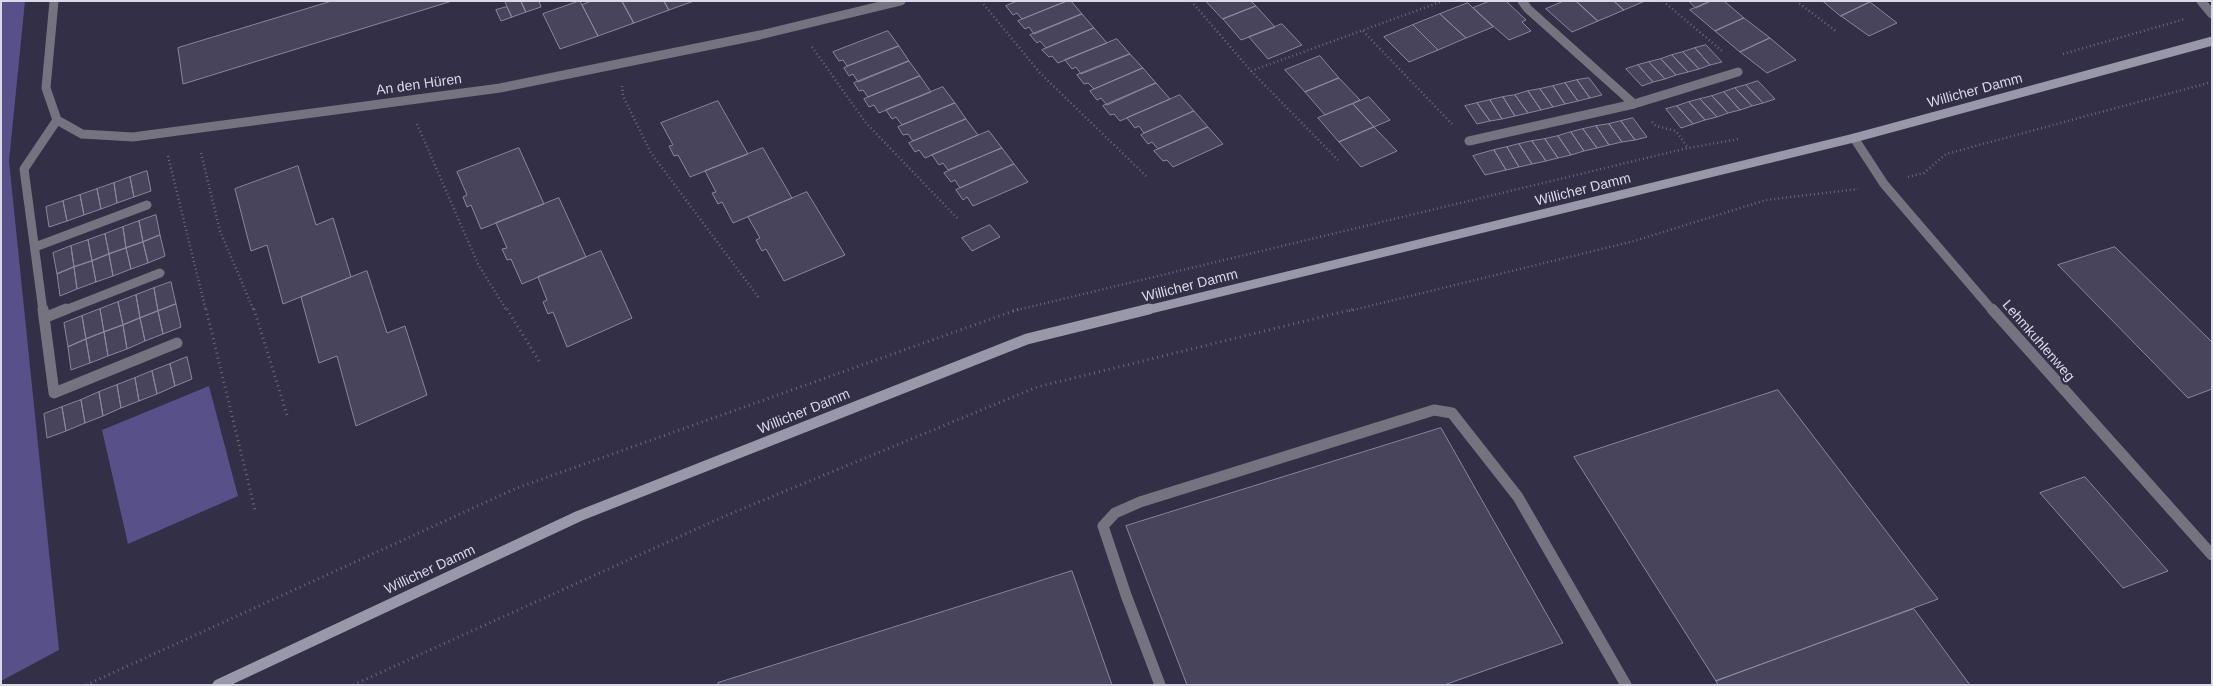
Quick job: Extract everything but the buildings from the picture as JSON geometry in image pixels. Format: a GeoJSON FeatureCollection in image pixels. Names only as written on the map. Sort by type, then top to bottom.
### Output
{"type":"FeatureCollection","features":[{"type":"Feature","properties":{"kind":"main road","name":"Willicher Damm"},"geometry":{"type":"LineString","coordinates":[[218,685],[579,516],[1027,339],[1854,138],[2212,41]]}},
{"type":"Feature","properties":{"kind":"street"},"geometry":{"type":"LineString","coordinates":[[54,1],[46,88],[57,120],[24,169],[54,393],[177,344]]}},
{"type":"Feature","properties":{"kind":"street","name":"An den Hüren"},"geometry":{"type":"LineString","coordinates":[[57,120],[82,134],[133,137],[500,88],[798,26],[901,1]]}},
{"type":"Feature","properties":{"kind":"street"},"geometry":{"type":"LineString","coordinates":[[1522,1],[1528,9],[1634,104]]}},
{"type":"Feature","properties":{"kind":"street"},"geometry":{"type":"LineString","coordinates":[[2201,1],[2212,14]]}},
{"type":"Feature","properties":{"kind":"street"},"geometry":{"type":"LineString","coordinates":[[1469,141],[1634,104],[1738,72]]}},
{"type":"Feature","properties":{"kind":"street","name":"Lehmkuhlenweg"},"geometry":{"type":"LineString","coordinates":[[1854,138],[1884,184],[2042,367],[2212,555]]}},
{"type":"Feature","properties":{"kind":"street"},"geometry":{"type":"LineString","coordinates":[[35,247],[148,205]]}},
{"type":"Feature","properties":{"kind":"street"},"geometry":{"type":"LineString","coordinates":[[44,318],[160,272]]}},
{"type":"Feature","properties":{"kind":"street"},"geometry":{"type":"LineString","coordinates":[[1160,685],[1126,595],[1103,526],[1115,513],[1140,502],[1434,410],[1452,413],[1518,497],[1626,685]]}},
{"type":"Feature","properties":{"kind":"path"},"geometry":{"type":"LineString","coordinates":[[981,1],[1040,73],[1146,176]]}},
{"type":"Feature","properties":{"kind":"path"},"geometry":{"type":"LineString","coordinates":[[1191,1],[1252,71],[1340,162]]}},
{"type":"Feature","properties":{"kind":"path"},"geometry":{"type":"LineString","coordinates":[[1252,71],[1442,1]]}},
{"type":"Feature","properties":{"kind":"path"},"geometry":{"type":"LineString","coordinates":[[1663,1],[1732,60],[1738,72]]}},
{"type":"Feature","properties":{"kind":"path"},"geometry":{"type":"LineString","coordinates":[[1796,1],[1836,31]]}},
{"type":"Feature","properties":{"kind":"path"},"geometry":{"type":"LineString","coordinates":[[798,26],[866,123],[958,219]]}},
{"type":"Feature","properties":{"kind":"path"},"geometry":{"type":"LineString","coordinates":[[1363,30],[1469,141]]}},
{"type":"Feature","properties":{"kind":"path"},"geometry":{"type":"LineString","coordinates":[[618,64],[623,96],[651,153],[759,298]]}},
{"type":"Feature","properties":{"kind":"path"},"geometry":{"type":"LineString","coordinates":[[353,685],[725,516],[1037,387],[1634,242],[1766,200],[1844,193],[1884,184],[1924,173],[1946,154],[2212,82]]}},
{"type":"Feature","properties":{"kind":"path"},"geometry":{"type":"LineString","coordinates":[[407,100],[478,264],[539,361]]}},
{"type":"Feature","properties":{"kind":"path"},"geometry":{"type":"LineString","coordinates":[[1634,104],[1656,126],[1676,131],[1688,148]]}},
{"type":"Feature","properties":{"kind":"path"},"geometry":{"type":"LineString","coordinates":[[195,129],[220,231],[256,316],[287,415]]}},
{"type":"Feature","properties":{"kind":"path"},"geometry":{"type":"LineString","coordinates":[[163,133],[255,510]]}},
{"type":"Feature","properties":{"kind":"shaded area"},"geometry":{"type":"Polygon","coordinates":[[[1,1],[25,1],[9,161],[59,650],[1,681],[1,1]]]}},
{"type":"Feature","properties":{"kind":"shaded area"},"geometry":{"type":"Polygon","coordinates":[[[209,386],[238,496],[128,544],[102,430],[209,386]]]}}]}
